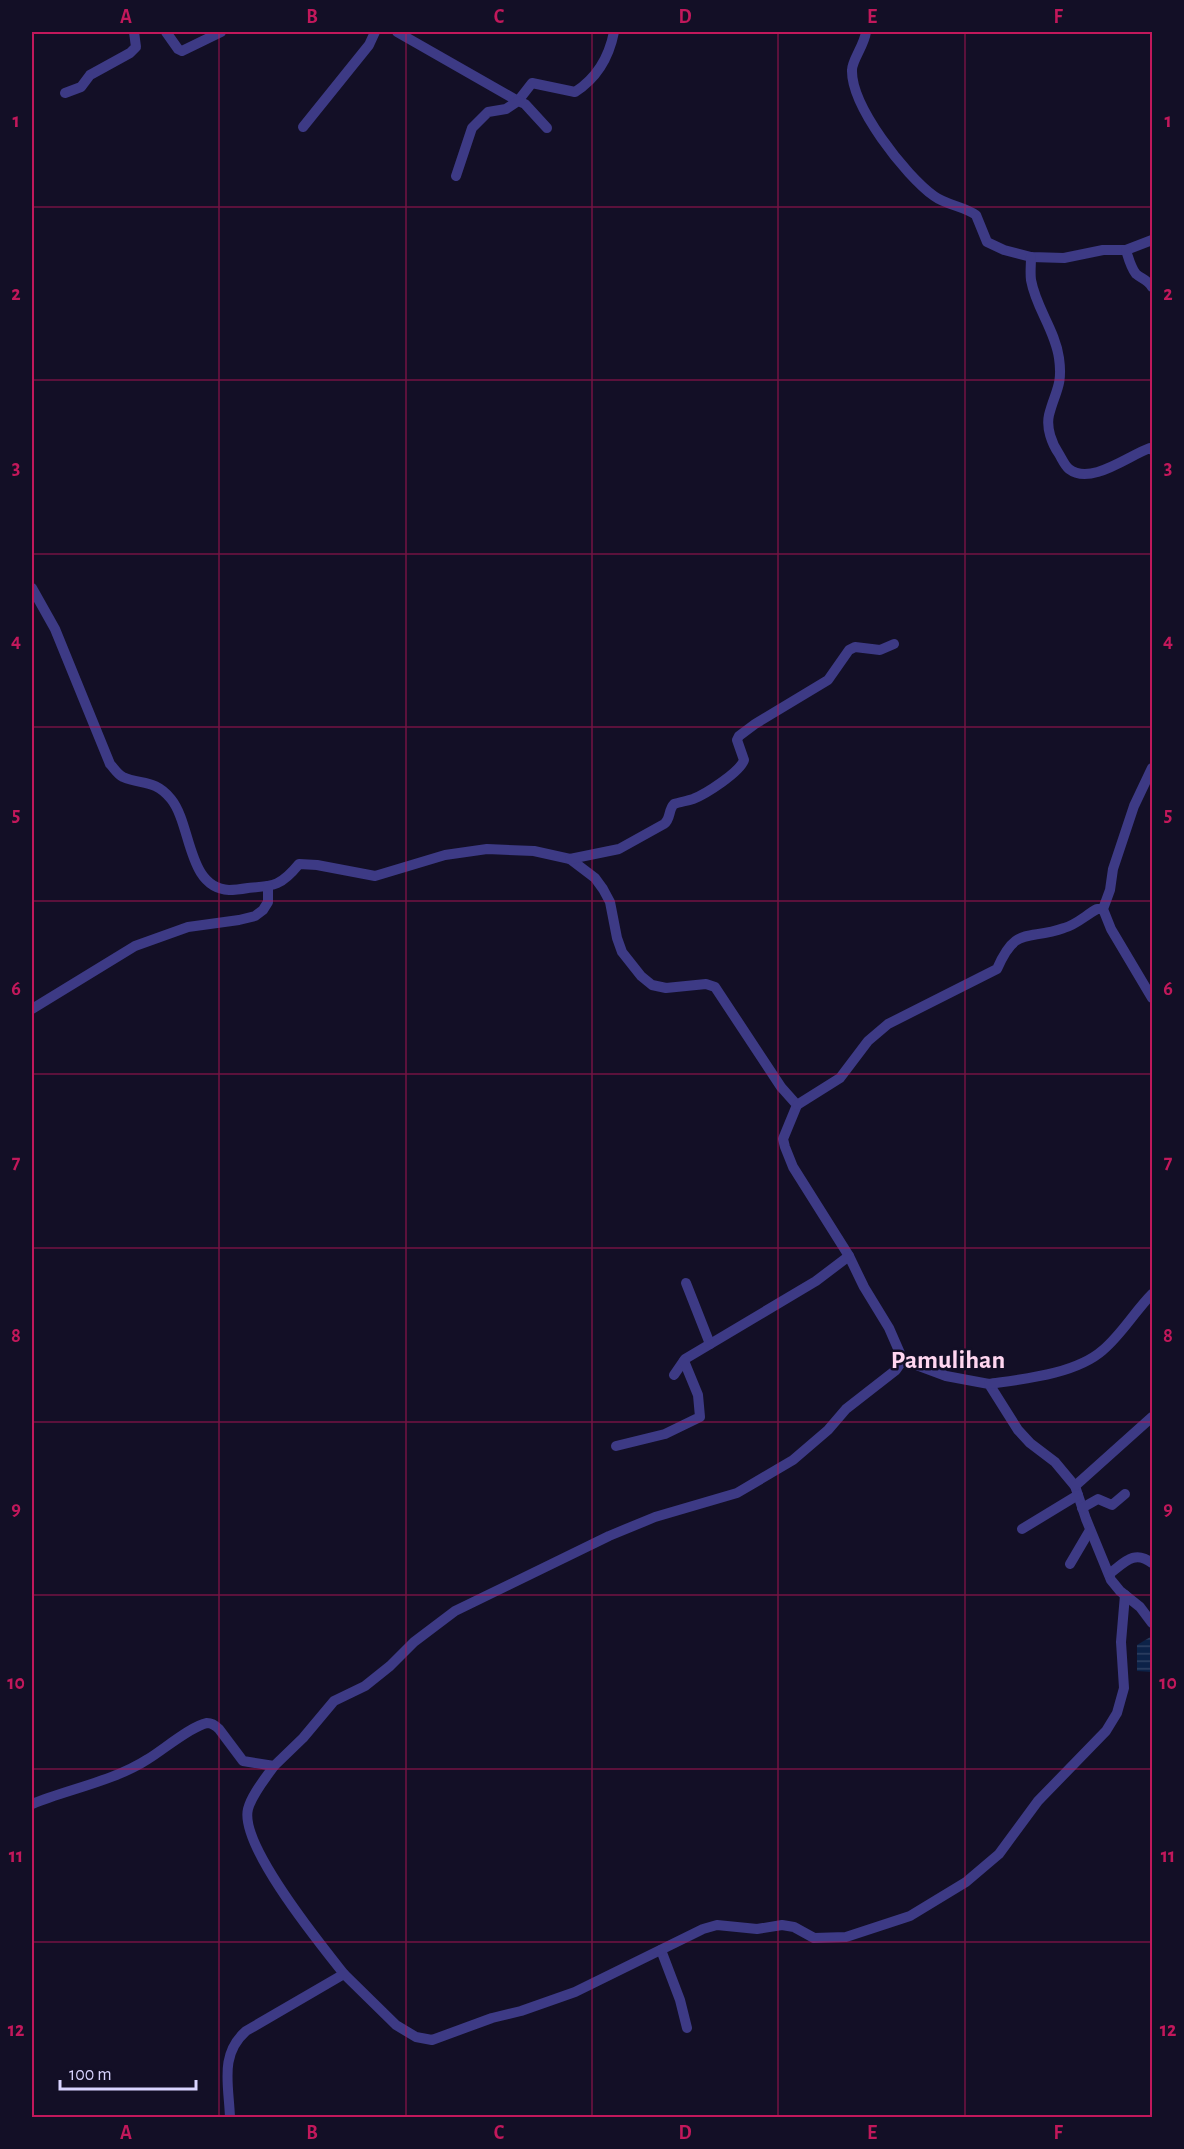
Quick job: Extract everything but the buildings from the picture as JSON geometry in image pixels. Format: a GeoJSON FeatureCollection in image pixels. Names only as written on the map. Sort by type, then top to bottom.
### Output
{"type":"FeatureCollection","features":[{"type":"Feature","properties":{"kind":"street"},"geometry":{"type":"LineString","coordinates":[[65,93],[81,87],[90,75],[130,54],[137,43],[134,32]]}},
{"type":"Feature","properties":{"kind":"street"},"geometry":{"type":"LineString","coordinates":[[166,32],[182,51],[222,32]]}},
{"type":"Feature","properties":{"kind":"street"},"geometry":{"type":"LineString","coordinates":[[303,127],[369,45],[375,32]]}},
{"type":"Feature","properties":{"kind":"street"},"geometry":{"type":"LineString","coordinates":[[397,32],[525,104],[547,128]]}},
{"type":"Feature","properties":{"kind":"street"},"geometry":{"type":"LineString","coordinates":[[456,176],[472,128],[488,112],[506,109],[518,101],[532,83],[574,92],[588,84],[611,48],[614,32]]}},
{"type":"Feature","properties":{"kind":"street"},"geometry":{"type":"LineString","coordinates":[[866,32],[852,72],[855,89],[861,103],[895,158],[935,197],[976,215],[987,242],[1004,250],[1031,257],[1064,258],[1103,250],[1126,250],[1152,240]]}},
{"type":"Feature","properties":{"kind":"street"},"geometry":{"type":"LineString","coordinates":[[1126,250],[1133,270],[1138,276],[1149,281],[1152,286]]}},
{"type":"Feature","properties":{"kind":"street"},"geometry":{"type":"LineString","coordinates":[[1031,257],[1031,280],[1057,344],[1059,387],[1048,416],[1048,425],[1055,448],[1068,468],[1076,473],[1085,474],[1118,465],[1140,452],[1152,450]]}},
{"type":"Feature","properties":{"kind":"street"},"geometry":{"type":"LineString","coordinates":[[32,588],[55,630],[110,764],[123,777],[143,781],[160,788],[170,797],[177,808],[197,863],[206,880],[212,885],[228,890],[268,886],[287,878],[299,864],[318,865],[375,876],[446,855],[487,849],[534,851],[570,859],[619,849],[664,824],[674,804],[698,796],[741,765],[744,760],[737,740],[739,736],[828,680],[849,650],[852,648],[880,650],[894,644]]}},
{"type":"Feature","properties":{"kind":"street"},"geometry":{"type":"LineString","coordinates":[[1152,768],[1131,815],[1113,869],[1110,890],[1103,909],[1111,929],[1152,999]]}},
{"type":"Feature","properties":{"kind":"street"},"geometry":{"type":"LineString","coordinates":[[570,859],[595,878],[603,889],[610,902],[622,952],[631,965],[652,985],[666,988],[706,984],[715,987],[781,1088],[797,1105]]}},
{"type":"Feature","properties":{"kind":"street"},"geometry":{"type":"LineString","coordinates":[[32,1009],[135,946],[188,927],[239,921],[255,916],[268,902],[268,886]]}},
{"type":"Feature","properties":{"kind":"street"},"geometry":{"type":"LineString","coordinates":[[1103,909],[1097,909],[1062,929],[1025,936],[1013,941],[1004,952],[997,969],[888,1024],[868,1041],[840,1078],[797,1105],[783,1139],[784,1147],[793,1167],[849,1256],[864,1287],[889,1328],[903,1360],[946,1376],[989,1384],[1046,1376],[1083,1362],[1103,1350],[1152,1294]]}},
{"type":"Feature","properties":{"kind":"street"},"geometry":{"type":"LineString","coordinates":[[674,1375],[684,1361],[816,1281],[849,1256]]}},
{"type":"Feature","properties":{"kind":"street"},"geometry":{"type":"LineString","coordinates":[[686,1283],[710,1344]]}},
{"type":"Feature","properties":{"kind":"street"},"geometry":{"type":"LineString","coordinates":[[903,1360],[896,1370],[846,1409],[794,1460],[737,1492],[655,1517],[609,1536],[455,1611],[414,1642],[390,1666],[365,1686],[334,1701],[303,1738],[274,1766],[247,1811],[250,1828],[264,1864],[344,1974],[396,2025],[416,2037],[432,2040],[575,1992],[703,1929],[717,1925],[757,1929],[787,1925],[814,1938],[846,1937],[910,1916],[966,1882],[999,1854],[1038,1801],[1106,1731],[1117,1713],[1124,1688],[1121,1642],[1125,1595]]}},
{"type":"Feature","properties":{"kind":"street"},"geometry":{"type":"LineString","coordinates":[[616,1446],[665,1434],[700,1417],[698,1395],[684,1361]]}},
{"type":"Feature","properties":{"kind":"street"},"geometry":{"type":"LineString","coordinates":[[989,1384],[1017,1430],[1055,1462],[1077,1490],[1108,1574],[1115,1586],[1140,1607],[1152,1623]]}},
{"type":"Feature","properties":{"kind":"street"},"geometry":{"type":"LineString","coordinates":[[1022,1529],[1077,1490],[1152,1417]]}},
{"type":"Feature","properties":{"kind":"street"},"geometry":{"type":"LineString","coordinates":[[1082,1508],[1098,1499],[1112,1505],[1125,1494]]}},
{"type":"Feature","properties":{"kind":"street"},"geometry":{"type":"LineString","coordinates":[[1070,1564],[1090,1530]]}},
{"type":"Feature","properties":{"kind":"street"},"geometry":{"type":"LineString","coordinates":[[1108,1574],[1131,1557],[1139,1556],[1152,1563]]}},
{"type":"Feature","properties":{"kind":"street"},"geometry":{"type":"LineString","coordinates":[[32,1803],[146,1761],[170,1743],[208,1723],[219,1729],[243,1761],[274,1766]]}},
{"type":"Feature","properties":{"kind":"street"},"geometry":{"type":"LineString","coordinates":[[661,1950],[680,2000],[687,2028]]}},
{"type":"Feature","properties":{"kind":"street"},"geometry":{"type":"LineString","coordinates":[[230,2118],[227,2066],[230,2051],[237,2039],[246,2031],[344,1974]]}},
{"type":"Feature","properties":{"kind":"water"},"geometry":{"type":"Polygon","coordinates":[[[1152,1636],[1152,1672],[1137,1671],[1137,1645],[1152,1636]]]}},
{"type":"Feature","properties":{"kind":"district","name":"Pamulihan"},"geometry":{"type":"Point","coordinates":[948,1359]}}]}
